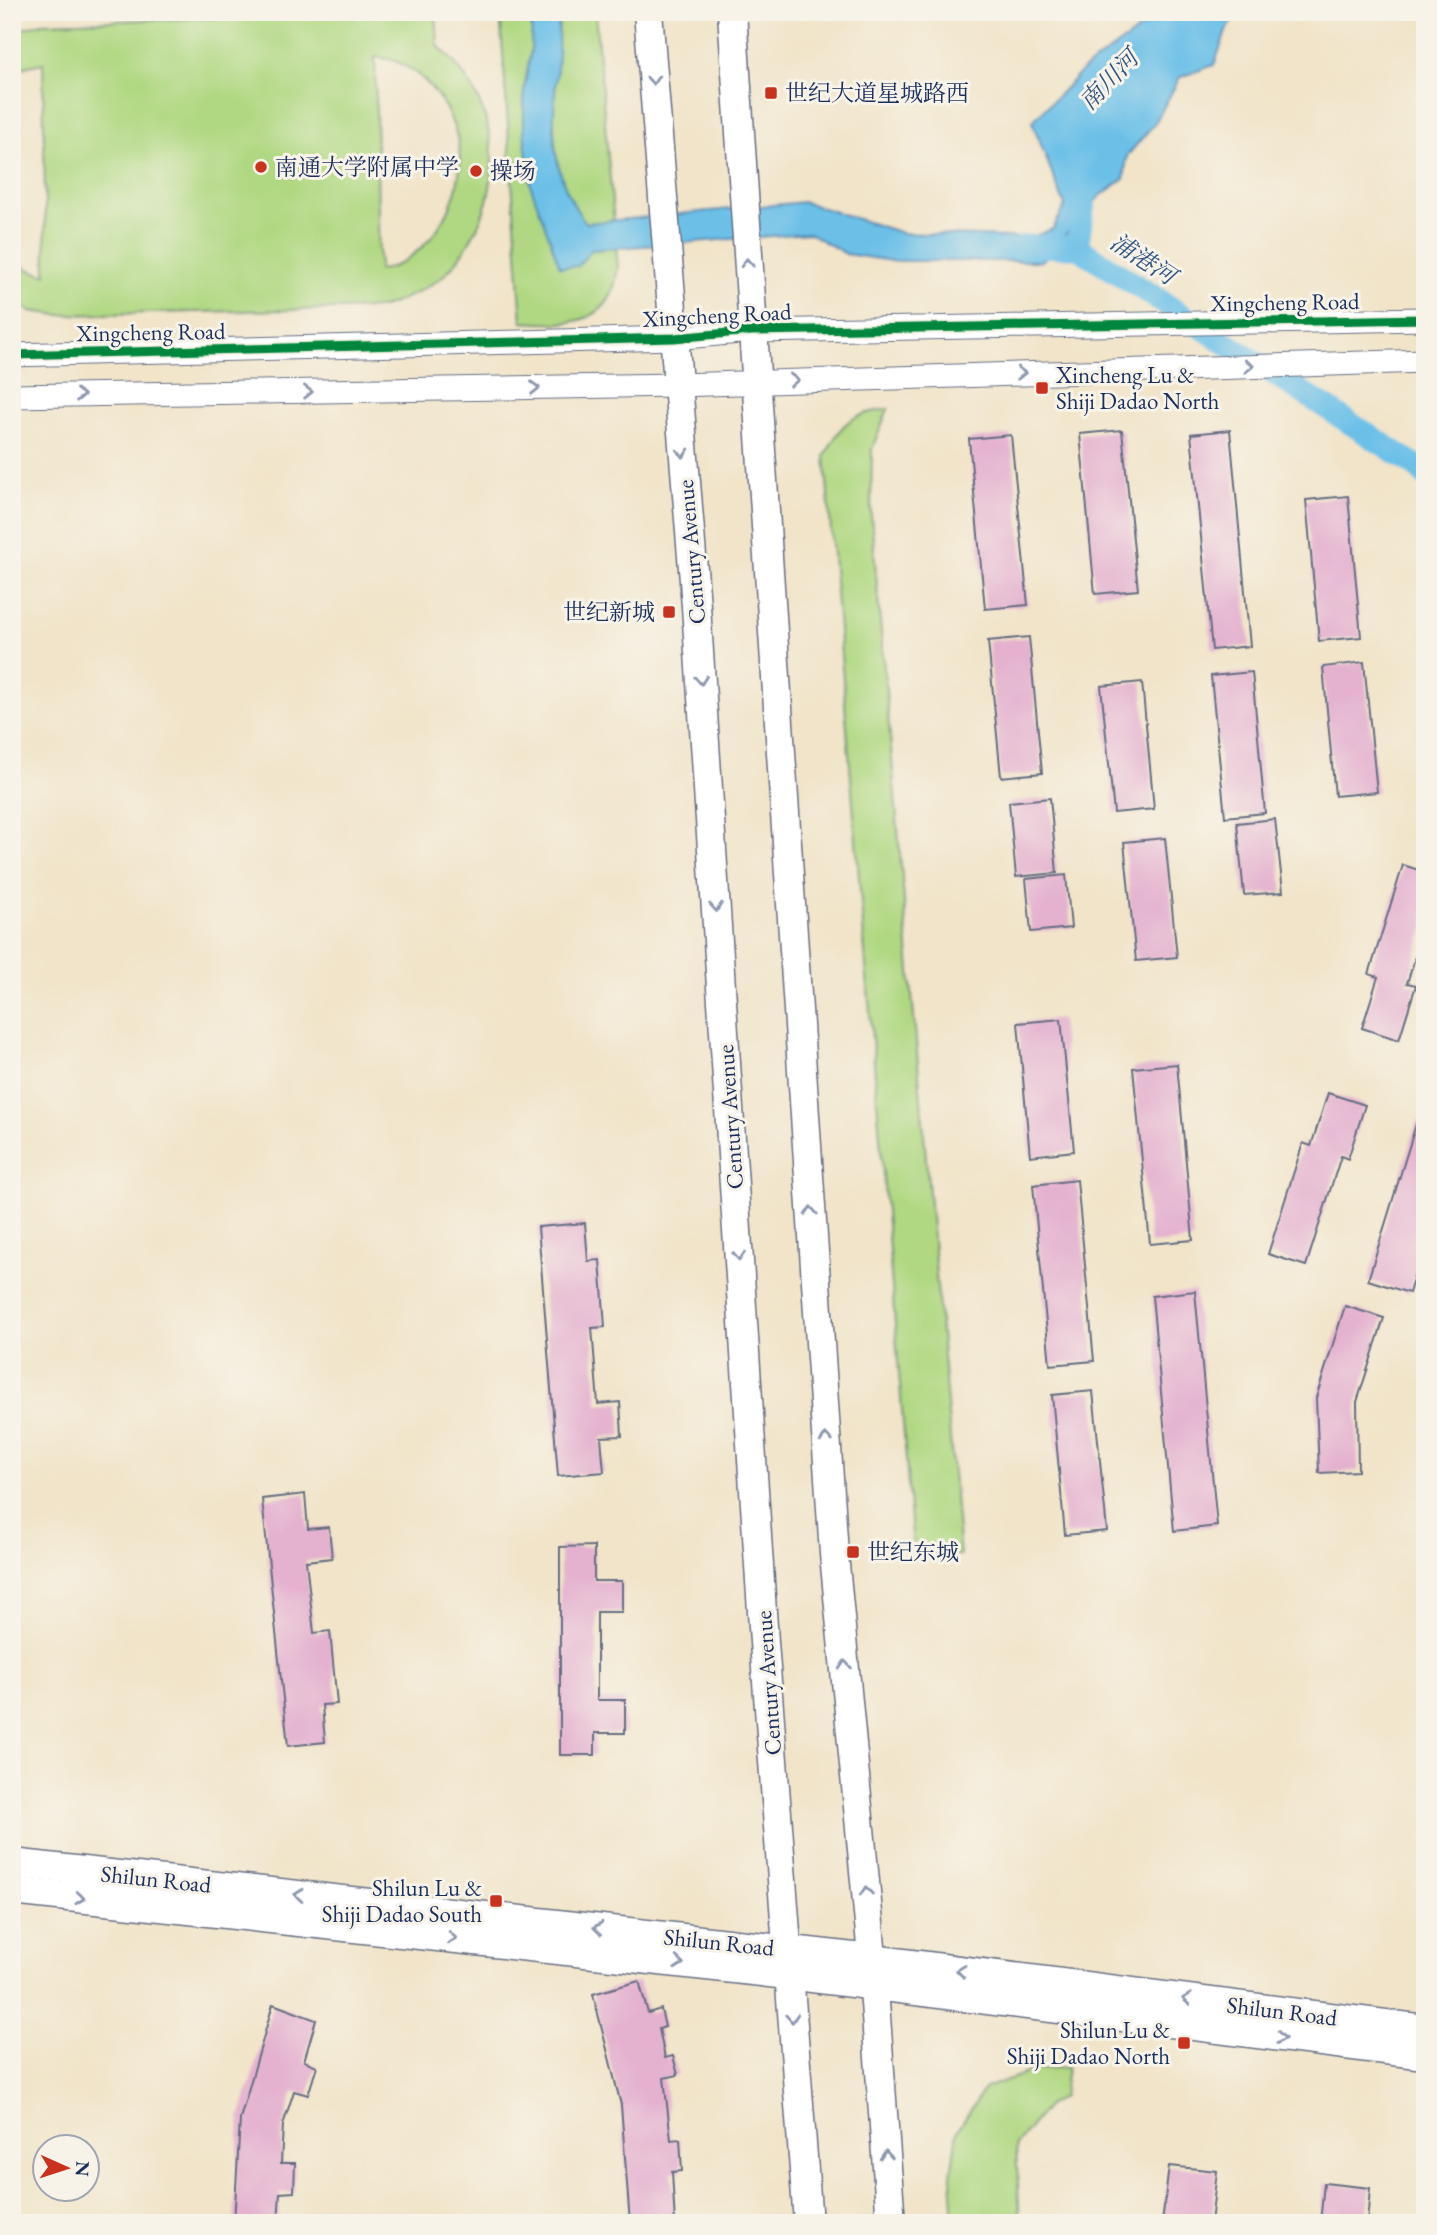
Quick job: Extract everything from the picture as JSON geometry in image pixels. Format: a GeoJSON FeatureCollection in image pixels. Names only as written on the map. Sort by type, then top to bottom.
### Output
{"type":"FeatureCollection","features":[{"type":"Feature","properties":{"kind":"main road","name":"Century Avenue"},"geometry":{"type":"LineString","coordinates":[[648,12],[697,620],[764,1642],[807,2223]]}},
{"type":"Feature","properties":{"kind":"main road"},"geometry":{"type":"LineString","coordinates":[[732,12],[754,381],[834,1555],[873,1972],[891,2223]]}},
{"type":"Feature","properties":{"kind":"main road","name":"Shilun Road"},"geometry":{"type":"LineString","coordinates":[[12,1863],[873,1972],[1425,2029]]}},
{"type":"Feature","properties":{"kind":"main road","name":"Shilun Road"},"geometry":{"type":"LineString","coordinates":[[12,1891],[788,1962]]}},
{"type":"Feature","properties":{"kind":"main road","name":"Shilun Road"},"geometry":{"type":"LineString","coordinates":[[873,1972],[1425,2054]]}},
{"type":"Feature","properties":{"kind":"street","name":"Xingcheng Road"},"geometry":{"type":"LineString","coordinates":[[12,355],[674,338],[751,331],[1425,319]]}},
{"type":"Feature","properties":{"kind":"street"},"geometry":{"type":"LineString","coordinates":[[12,396],[677,385],[1425,361]]}},
{"type":"Feature","properties":{"kind":"green space","name":"南通大学附属中学"},"geometry":{"type":"Polygon","coordinates":[[[436,12],[438,46],[457,66],[472,88],[490,136],[490,188],[483,214],[464,250],[443,276],[417,292],[380,308],[59,315],[30,311],[12,301],[12,258],[27,269],[46,275],[43,63],[20,68],[12,75],[12,32],[42,23],[436,12]],[[375,57],[379,270],[402,262],[418,251],[438,229],[454,196],[460,160],[453,125],[435,92],[423,79],[392,60],[375,57]]]}},
{"type":"Feature","properties":{"kind":"green space"},"geometry":{"type":"Polygon","coordinates":[[[500,12],[595,12],[618,268],[612,292],[604,306],[584,319],[559,323],[522,322],[500,12]]]}},
{"type":"Feature","properties":{"kind":"green space"},"geometry":{"type":"Polygon","coordinates":[[[888,409],[872,449],[871,515],[960,1555],[914,1559],[825,456],[837,435],[849,422],[864,414],[888,409]]]}},
{"type":"Feature","properties":{"kind":"green space"},"geometry":{"type":"Polygon","coordinates":[[[1067,2067],[1063,2097],[1049,2104],[1016,2145],[1020,2223],[954,2223],[951,2176],[957,2131],[985,2088],[1035,2070],[1067,2067]]]}},
{"type":"Feature","properties":{"kind":"water"},"geometry":{"type":"Polygon","coordinates":[[[532,12],[560,12],[554,101],[555,142],[564,183],[586,223],[804,202],[902,233],[1029,238],[1053,229],[1065,206],[1032,122],[1084,69],[1164,12],[1239,12],[1227,29],[1214,65],[1180,77],[1155,123],[1127,156],[1124,179],[1099,197],[1042,261],[891,261],[846,254],[809,233],[591,250],[578,266],[560,267],[531,187],[524,132],[524,90],[531,49],[532,12]]]}},
{"type":"Feature","properties":{"kind":"building"},"geometry":{"type":"Polygon","coordinates":[[[1122,430],[1138,590],[1095,594],[1080,434],[1122,430]]]}},
{"type":"Feature","properties":{"kind":"building"},"geometry":{"type":"Polygon","coordinates":[[[1230,430],[1250,646],[1212,650],[1191,434],[1230,430]]]}},
{"type":"Feature","properties":{"kind":"building"},"geometry":{"type":"Polygon","coordinates":[[[1011,435],[1028,605],[985,609],[969,439],[1011,435]]]}},
{"type":"Feature","properties":{"kind":"building"},"geometry":{"type":"Polygon","coordinates":[[[1348,496],[1361,637],[1319,641],[1306,500],[1348,496]]]}},
{"type":"Feature","properties":{"kind":"building"},"geometry":{"type":"Polygon","coordinates":[[[1029,637],[1042,773],[1001,777],[988,641],[1029,637]]]}},
{"type":"Feature","properties":{"kind":"building"},"geometry":{"type":"Polygon","coordinates":[[[1364,662],[1377,792],[1335,796],[1323,667],[1364,662]]]}},
{"type":"Feature","properties":{"kind":"building"},"geometry":{"type":"Polygon","coordinates":[[[1252,672],[1265,813],[1225,817],[1211,676],[1252,672]]]}},
{"type":"Feature","properties":{"kind":"building"},"geometry":{"type":"Polygon","coordinates":[[[1142,682],[1154,809],[1114,813],[1101,686],[1142,682]]]}},
{"type":"Feature","properties":{"kind":"building"},"geometry":{"type":"Polygon","coordinates":[[[1050,798],[1057,873],[1016,877],[1009,802],[1050,798]]]}},
{"type":"Feature","properties":{"kind":"building"},"geometry":{"type":"Polygon","coordinates":[[[1275,819],[1283,892],[1244,895],[1237,823],[1275,819]]]}},
{"type":"Feature","properties":{"kind":"building"},"geometry":{"type":"Polygon","coordinates":[[[1165,838],[1177,957],[1136,961],[1124,842],[1165,838]]]}},
{"type":"Feature","properties":{"kind":"building"},"geometry":{"type":"Polygon","coordinates":[[[1403,865],[1425,872],[1425,927],[1407,983],[1416,985],[1399,1040],[1362,1028],[1378,977],[1369,974],[1403,865]]]}},
{"type":"Feature","properties":{"kind":"building"},"geometry":{"type":"Polygon","coordinates":[[[1066,875],[1071,928],[1031,932],[1026,879],[1066,875]]]}},
{"type":"Feature","properties":{"kind":"building"},"geometry":{"type":"Polygon","coordinates":[[[1061,1019],[1074,1151],[1030,1156],[1018,1023],[1061,1019]]]}},
{"type":"Feature","properties":{"kind":"building"},"geometry":{"type":"Polygon","coordinates":[[[1177,1064],[1193,1240],[1150,1244],[1133,1068],[1177,1064]]]}},
{"type":"Feature","properties":{"kind":"building"},"geometry":{"type":"Polygon","coordinates":[[[1328,1093],[1365,1105],[1348,1159],[1341,1156],[1306,1266],[1268,1254],[1303,1143],[1311,1146],[1328,1093]]]}},
{"type":"Feature","properties":{"kind":"building"},"geometry":{"type":"Polygon","coordinates":[[[1417,1121],[1425,1124],[1425,1241],[1409,1293],[1368,1280],[1417,1121]]]}},
{"type":"Feature","properties":{"kind":"building"},"geometry":{"type":"Polygon","coordinates":[[[1077,1180],[1094,1361],[1050,1365],[1033,1185],[1077,1180]]]}},
{"type":"Feature","properties":{"kind":"building"},"geometry":{"type":"Polygon","coordinates":[[[585,1223],[588,1261],[600,1260],[605,1327],[592,1328],[598,1404],[620,1402],[622,1436],[601,1437],[604,1472],[558,1476],[538,1227],[585,1223]]]}},
{"type":"Feature","properties":{"kind":"building"},"geometry":{"type":"Polygon","coordinates":[[[1195,1291],[1217,1526],[1174,1531],[1152,1296],[1195,1291]]]}},
{"type":"Feature","properties":{"kind":"building"},"geometry":{"type":"Polygon","coordinates":[[[1345,1306],[1384,1318],[1357,1402],[1358,1471],[1319,1473],[1316,1398],[1345,1306]]]}},
{"type":"Feature","properties":{"kind":"building"},"geometry":{"type":"Polygon","coordinates":[[[1093,1391],[1107,1531],[1065,1535],[1052,1395],[1093,1391]]]}},
{"type":"Feature","properties":{"kind":"building"},"geometry":{"type":"Polygon","coordinates":[[[305,1494],[308,1529],[329,1527],[332,1558],[306,1561],[314,1633],[330,1631],[337,1704],[322,1705],[325,1742],[288,1746],[262,1499],[305,1494]]]}},
{"type":"Feature","properties":{"kind":"building"},"geometry":{"type":"Polygon","coordinates":[[[594,1546],[594,1581],[622,1581],[622,1612],[597,1612],[597,1700],[625,1700],[625,1733],[595,1733],[595,1755],[560,1755],[560,1547],[594,1546]]]}},
{"type":"Feature","properties":{"kind":"building"},"geometry":{"type":"Polygon","coordinates":[[[639,1981],[648,2013],[661,2009],[665,2027],[659,2029],[665,2058],[673,2056],[678,2075],[664,2078],[671,2140],[680,2139],[682,2171],[672,2172],[675,2223],[630,2223],[621,2105],[593,1994],[639,1981]]]}},
{"type":"Feature","properties":{"kind":"building"},"geometry":{"type":"Polygon","coordinates":[[[273,2004],[316,2020],[304,2061],[317,2066],[308,2095],[294,2091],[283,2125],[281,2163],[295,2163],[294,2192],[280,2193],[278,2223],[234,2223],[240,2119],[273,2004]]]}},
{"type":"Feature","properties":{"kind":"building"},"geometry":{"type":"Polygon","coordinates":[[[1169,2166],[1217,2171],[1211,2223],[1162,2223],[1169,2166]]]}},
{"type":"Feature","properties":{"kind":"building"},"geometry":{"type":"Polygon","coordinates":[[[1324,2183],[1370,2188],[1367,2223],[1320,2223],[1324,2183]]]}},
{"type":"Feature","properties":{"kind":"waterway","name":"南川河"},"geometry":{"type":"LineString","coordinates":[[1077,247],[1087,184]]}},
{"type":"Feature","properties":{"kind":"waterway","name":"浦港河"},"geometry":{"type":"LineString","coordinates":[[1024,246],[1077,247],[1415,465],[1425,475]]}},
{"type":"Feature","properties":{"kind":"cycle path"},"geometry":{"type":"LineString","coordinates":[[12,355],[674,338],[751,331],[1425,319]]}},
{"type":"Feature","properties":{"kind":"place","name":"世纪大道星城路西"},"geometry":{"type":"Point","coordinates":[771,93]}},
{"type":"Feature","properties":{"kind":"place","name":"南通大学附属中学"},"geometry":{"type":"Point","coordinates":[261,167]}},
{"type":"Feature","properties":{"kind":"place","name":"操场"},"geometry":{"type":"Point","coordinates":[476,171]}},
{"type":"Feature","properties":{"kind":"place","name":"Xincheng Lu & Shiji Dadao North"},"geometry":{"type":"Point","coordinates":[1042,388]}},
{"type":"Feature","properties":{"kind":"place","name":"世纪新城"},"geometry":{"type":"Point","coordinates":[669,612]}},
{"type":"Feature","properties":{"kind":"place","name":"世纪东城"},"geometry":{"type":"Point","coordinates":[853,1552]}},
{"type":"Feature","properties":{"kind":"place","name":"Shilun Lu & Shiji Dadao South"},"geometry":{"type":"Point","coordinates":[496,1901]}},
{"type":"Feature","properties":{"kind":"place","name":"Shilun Lu & Shiji Dadao North"},"geometry":{"type":"Point","coordinates":[1184,2043]}}]}
